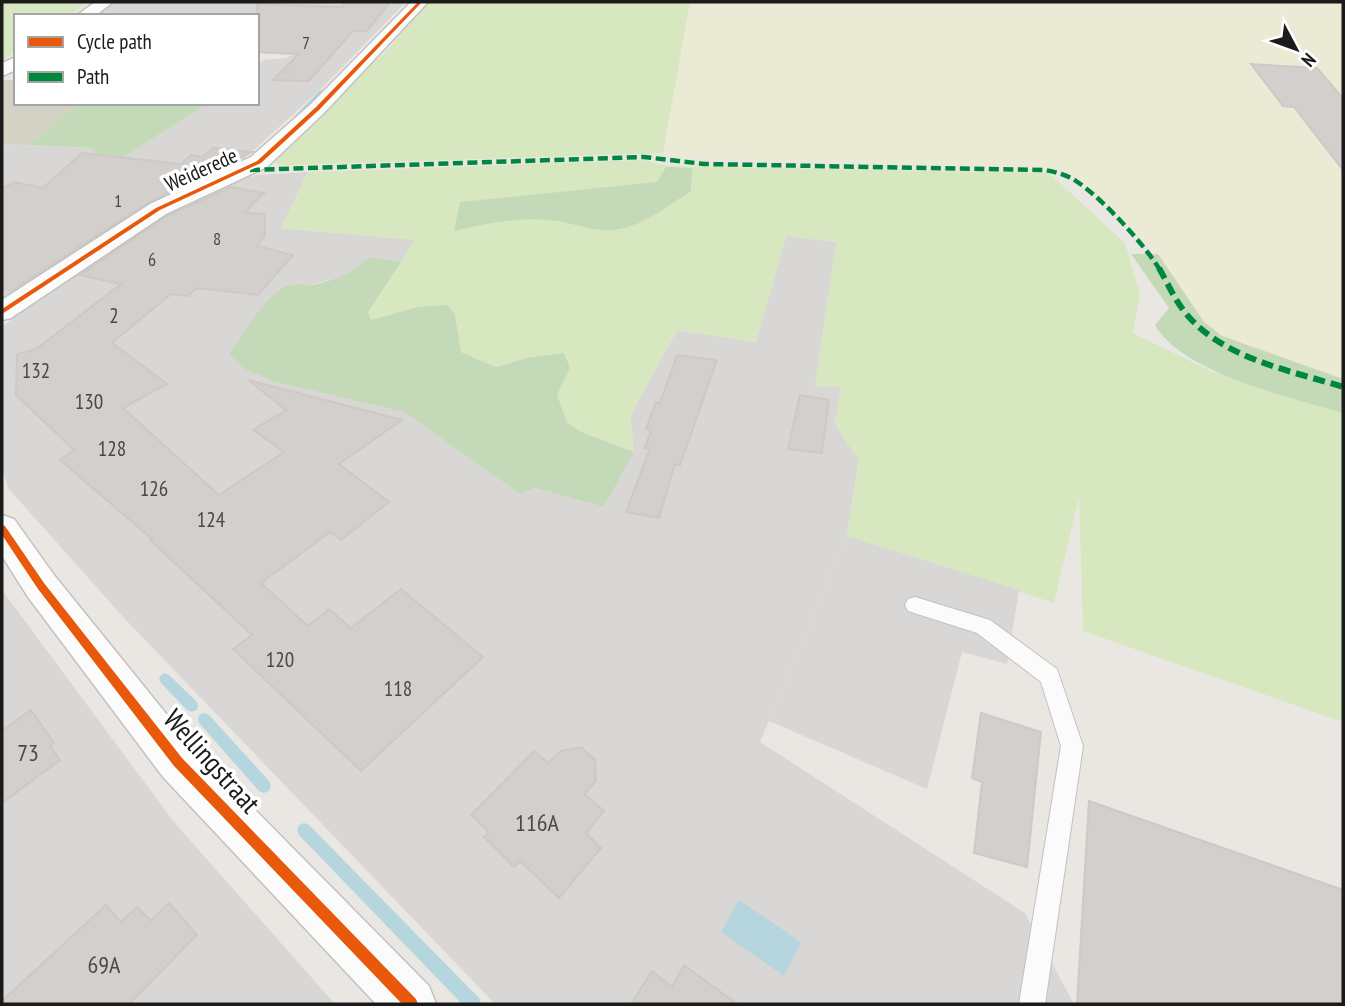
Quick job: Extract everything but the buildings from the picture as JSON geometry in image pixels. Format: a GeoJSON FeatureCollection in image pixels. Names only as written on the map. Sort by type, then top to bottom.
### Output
{"type":"FeatureCollection","features":[{"type":"Feature","properties":{"kind":"street"},"geometry":{"type":"LineString","coordinates":[[87,14],[105,2]]}},
{"type":"Feature","properties":{"kind":"street","name":"Weiderede"},"geometry":{"type":"LineString","coordinates":[[2,312],[158,209],[259,162],[318,108],[421,2]]}},
{"type":"Feature","properties":{"kind":"street","name":"Wellingstraat"},"geometry":{"type":"LineString","coordinates":[[2,528],[41,586],[178,762],[411,1004]]}},
{"type":"Feature","properties":{"kind":"lane"},"geometry":{"type":"LineString","coordinates":[[915,605],[983,626],[1050,676],[1072,746],[1032,1004]]}},
{"type":"Feature","properties":{"kind":"shaded area"},"geometry":{"type":"Polygon","coordinates":[[[113,2],[406,2],[323,87],[232,170],[180,190],[2,305],[2,144],[91,148],[98,154],[81,169],[91,178],[205,105],[259,105],[259,62],[292,55],[259,53],[259,14],[96,14],[113,2]]]}},
{"type":"Feature","properties":{"kind":"shaded area"},"geometry":{"type":"Polygon","coordinates":[[[2,80],[14,80],[14,105],[78,105],[28,145],[2,144],[2,80]]]}},
{"type":"Feature","properties":{"kind":"shaded area"},"geometry":{"type":"Polygon","coordinates":[[[308,172],[281,228],[416,240],[401,262],[370,257],[349,275],[309,285],[289,285],[278,291],[252,320],[229,353],[275,382],[404,412],[520,494],[535,488],[604,507],[634,452],[630,416],[677,330],[756,342],[786,236],[837,242],[815,386],[841,387],[835,424],[859,460],[847,536],[760,742],[1025,913],[1074,1004],[495,1004],[123,617],[8,488],[2,468],[2,327],[61,278],[197,194],[256,175],[308,172]]]}},
{"type":"Feature","properties":{"kind":"shaded area"},"geometry":{"type":"Polygon","coordinates":[[[847,536],[1019,590],[1007,664],[962,652],[927,789],[769,721],[847,536]]]}},
{"type":"Feature","properties":{"kind":"shaded area"},"geometry":{"type":"Polygon","coordinates":[[[2,590],[174,822],[335,1004],[2,1004],[2,590]]]}},
{"type":"Feature","properties":{"kind":"green space"},"geometry":{"type":"Polygon","coordinates":[[[2,2],[88,2],[71,14],[14,14],[14,52],[2,61],[2,2]]]}},
{"type":"Feature","properties":{"kind":"green space"},"geometry":{"type":"Polygon","coordinates":[[[428,2],[690,2],[663,153],[295,165],[279,165],[271,159],[362,69],[383,55],[428,2]]]}},
{"type":"Feature","properties":{"kind":"green space"},"geometry":{"type":"Polygon","coordinates":[[[690,2],[1343,2],[1343,379],[1222,336],[1204,322],[1158,254],[1064,169],[680,158],[663,153],[690,2]]]}},
{"type":"Feature","properties":{"kind":"green space"},"geometry":{"type":"Polygon","coordinates":[[[78,105],[205,105],[91,178],[81,169],[98,154],[91,148],[28,145],[78,105]]]}},
{"type":"Feature","properties":{"kind":"green space"},"geometry":{"type":"Polygon","coordinates":[[[643,160],[666,166],[1049,173],[1125,243],[1140,294],[1133,333],[1211,371],[1343,412],[1343,722],[1083,631],[1079,497],[1054,603],[847,536],[859,460],[835,424],[841,387],[815,386],[836,242],[786,236],[756,342],[677,330],[630,416],[634,452],[579,431],[566,422],[557,395],[570,368],[527,358],[496,367],[461,352],[455,315],[418,307],[371,320],[368,312],[415,240],[281,228],[308,172],[643,160]]]}},
{"type":"Feature","properties":{"kind":"green space"},"geometry":{"type":"Polygon","coordinates":[[[666,167],[692,168],[691,191],[630,227],[602,230],[559,221],[526,219],[454,231],[460,202],[657,182],[666,167]]]}},
{"type":"Feature","properties":{"kind":"green space"},"geometry":{"type":"Polygon","coordinates":[[[1131,254],[1158,254],[1204,322],[1222,336],[1343,379],[1343,413],[1268,391],[1213,370],[1169,342],[1155,325],[1169,308],[1131,254]]]}},
{"type":"Feature","properties":{"kind":"green space"},"geometry":{"type":"Polygon","coordinates":[[[370,257],[401,262],[368,312],[371,320],[418,307],[448,305],[455,315],[461,352],[496,367],[527,358],[564,353],[570,368],[557,395],[567,422],[579,431],[634,452],[604,507],[535,488],[520,494],[404,412],[275,382],[243,368],[229,354],[256,315],[282,288],[293,284],[312,285],[337,278],[370,257]]]}},
{"type":"Feature","properties":{"kind":"water"},"geometry":{"type":"Polygon","coordinates":[[[739,900],[801,942],[784,976],[721,932],[739,900]]]}},
{"type":"Feature","properties":{"kind":"waterway"},"geometry":{"type":"LineString","coordinates":[[297,117],[322,91]]}},
{"type":"Feature","properties":{"kind":"waterway"},"geometry":{"type":"LineString","coordinates":[[165,679],[192,706]]}},
{"type":"Feature","properties":{"kind":"waterway"},"geometry":{"type":"LineString","coordinates":[[204,719],[264,786]]}},
{"type":"Feature","properties":{"kind":"waterway"},"geometry":{"type":"LineString","coordinates":[[304,830],[473,1004]]}},
{"type":"Feature","properties":{"kind":"marked path"},"geometry":{"type":"LineString","coordinates":[[250,170],[644,157],[704,164],[1045,170],[1063,174],[1078,182],[1147,248],[1184,311],[1211,338],[1259,361],[1343,387]]}},
{"type":"Feature","properties":{"kind":"cycle path"},"geometry":{"type":"LineString","coordinates":[[2,312],[158,209],[259,162],[318,108],[420,2]]}},
{"type":"Feature","properties":{"kind":"cycle path"},"geometry":{"type":"LineString","coordinates":[[2,528],[41,586],[178,762],[411,1004]]}}]}
